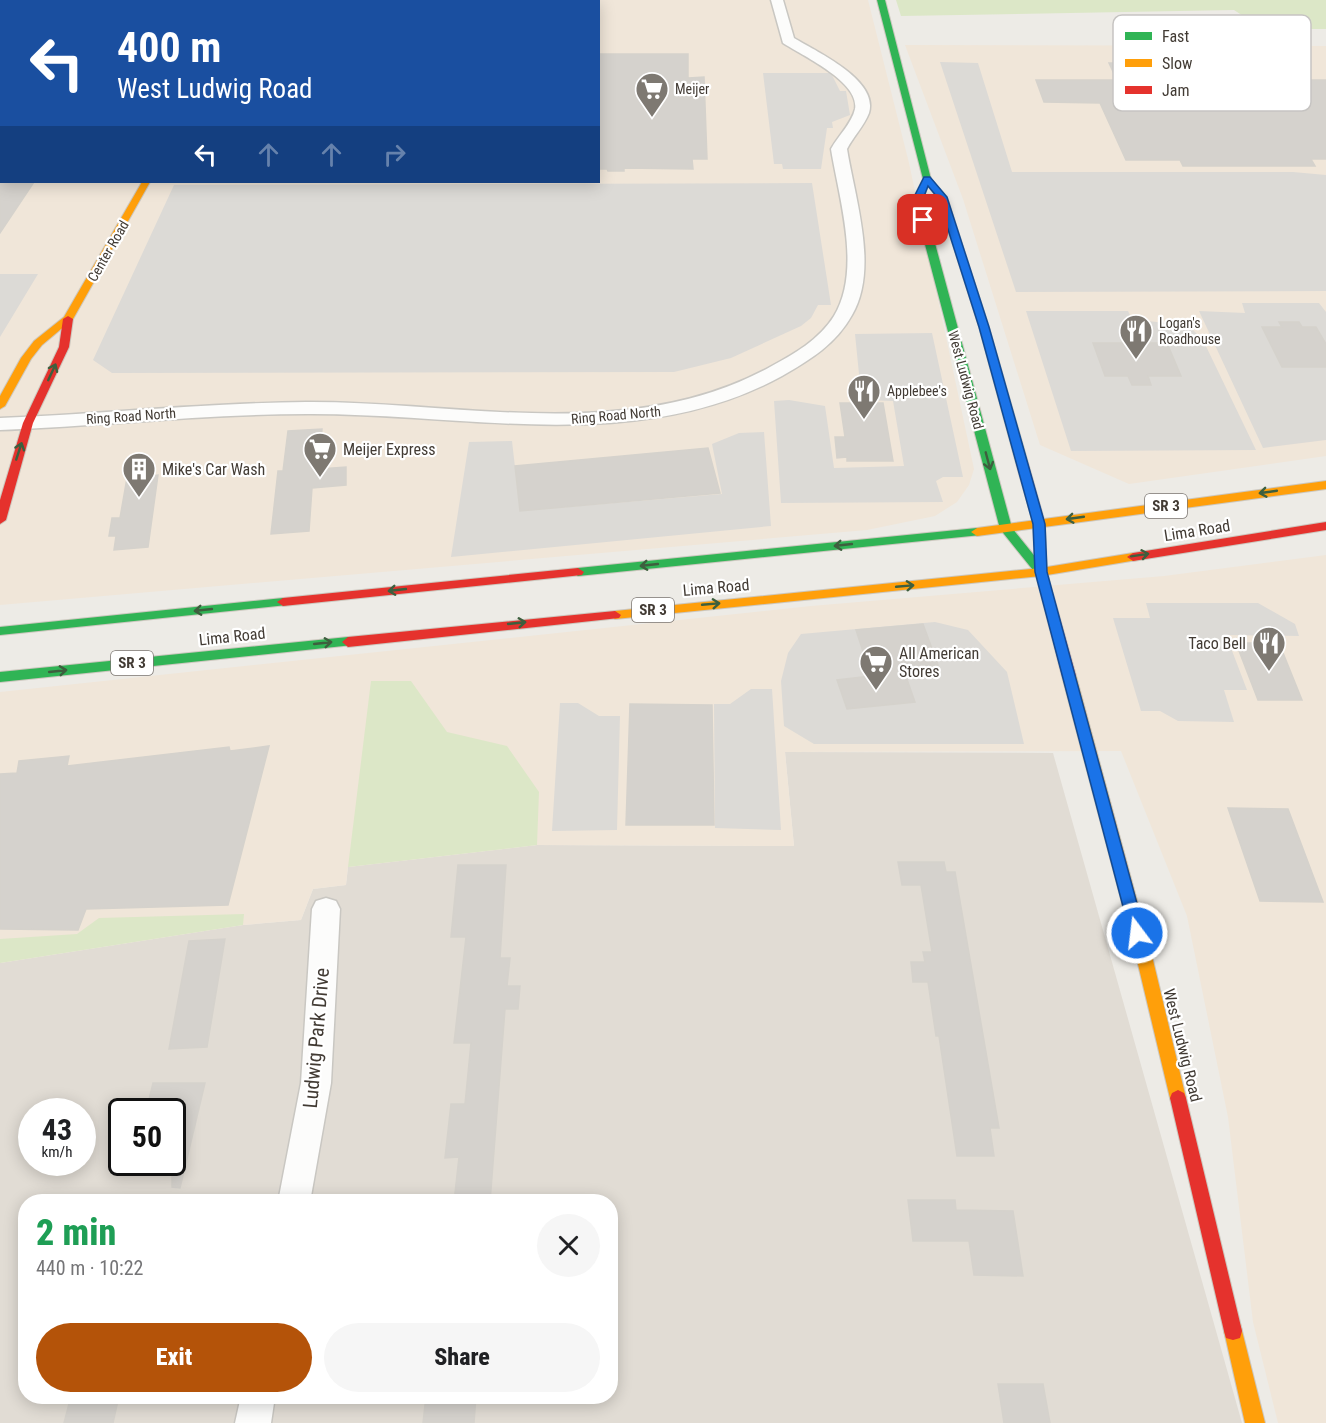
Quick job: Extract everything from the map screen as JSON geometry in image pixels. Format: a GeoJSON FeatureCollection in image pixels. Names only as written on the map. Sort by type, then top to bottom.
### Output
{"type":"FeatureCollection","features":[{"type":"Feature","properties":{"kind":"main road","name":"West Ludwig Road"},"geometry":{"type":"LineString","coordinates":[[881,0],[927,179],[942,197],[984,327],[1039,524],[1041,572],[1150,979],[1255,1423]]}},
{"type":"Feature","properties":{"kind":"main road","name":"West Ludwig Road"},"geometry":{"type":"LineString","coordinates":[[927,179],[918,199],[1006,529],[1041,572]]}},
{"type":"Feature","properties":{"kind":"main road","name":"Center Road"},"geometry":{"type":"LineString","coordinates":[[0,520],[28,423],[64,347],[68,319],[145,183]]}},
{"type":"Feature","properties":{"kind":"main road","name":"Center Road"},"geometry":{"type":"LineString","coordinates":[[0,406],[26,358],[38,343],[68,319]]}},
{"type":"Feature","properties":{"kind":"main road","name":"Lima Road"},"geometry":{"type":"LineString","coordinates":[[0,631],[1006,529],[1326,485]]}},
{"type":"Feature","properties":{"kind":"main road","name":"Lima Road"},"geometry":{"type":"LineString","coordinates":[[0,677],[1041,572],[1326,526]]}},
{"type":"Feature","properties":{"kind":"street","name":"Ring Road North"},"geometry":{"type":"LineString","coordinates":[[28,423],[206,410],[306,408],[572,420],[622,418],[656,413],[715,397],[768,378],[788,367],[822,343],[845,314],[854,295],[858,277],[857,260],[839,149],[859,119],[864,107],[860,90],[854,82],[788,40],[777,0]]}},
{"type":"Feature","properties":{"kind":"street"},"geometry":{"type":"LineString","coordinates":[[0,424],[28,423]]}},
{"type":"Feature","properties":{"kind":"street","name":"Ludwig Park Drive"},"geometry":{"type":"LineString","coordinates":[[295,1194],[316,1083],[326,909]]}},
{"type":"Feature","properties":{"kind":"street"},"geometry":{"type":"LineString","coordinates":[[253,1423],[257,1404]]}},
{"type":"Feature","properties":{"kind":"shaded area"},"geometry":{"type":"Polygon","coordinates":[[[600,0],[868,0],[909,163],[974,469],[969,485],[957,502],[935,516],[867,530],[0,605],[0,183],[600,183],[600,0]]]}},
{"type":"Feature","properties":{"kind":"shaded area"},"geometry":{"type":"Polygon","coordinates":[[[905,45],[1113,45],[1113,111],[1311,111],[1311,46],[1326,46],[1326,456],[1129,484],[1040,445],[963,199],[905,45]]]}},
{"type":"Feature","properties":{"kind":"shaded area"},"geometry":{"type":"Polygon","coordinates":[[[940,62],[978,63],[1012,172],[1293,172],[1326,175],[1326,291],[1016,292],[940,62]]]}},
{"type":"Feature","properties":{"kind":"shaded area"},"geometry":{"type":"Polygon","coordinates":[[[763,73],[831,73],[840,91],[846,91],[850,115],[832,122],[833,128],[827,128],[821,169],[783,169],[782,164],[774,164],[763,73]]]}},
{"type":"Feature","properties":{"kind":"shaded area"},"geometry":{"type":"Polygon","coordinates":[[[812,183],[831,305],[818,305],[811,318],[801,326],[731,358],[674,372],[112,373],[93,360],[174,185],[812,183]]]}},
{"type":"Feature","properties":{"kind":"shaded area"},"geometry":{"type":"Polygon","coordinates":[[[0,274],[38,274],[0,337],[0,274]]]}},
{"type":"Feature","properties":{"kind":"shaded area"},"geometry":{"type":"Polygon","coordinates":[[[1242,303],[1319,303],[1326,312],[1326,440],[1263,448],[1199,311],[1245,313],[1242,303]]]}},
{"type":"Feature","properties":{"kind":"shaded area"},"geometry":{"type":"Polygon","coordinates":[[[1026,311],[1128,311],[1132,319],[1189,326],[1203,340],[1256,450],[1071,451],[1026,311]]]}},
{"type":"Feature","properties":{"kind":"shaded area"},"geometry":{"type":"Polygon","coordinates":[[[932,333],[963,477],[943,477],[936,481],[943,502],[781,503],[774,401],[789,400],[825,406],[834,468],[904,466],[893,401],[866,400],[859,374],[855,334],[932,333]]]}},
{"type":"Feature","properties":{"kind":"shaded area"},"geometry":{"type":"Polygon","coordinates":[[[764,432],[771,526],[451,557],[469,442],[512,441],[520,511],[722,494],[712,444],[739,433],[764,432]]]}},
{"type":"Feature","properties":{"kind":"shaded area"},"geometry":{"type":"Polygon","coordinates":[[[1326,555],[1326,1423],[1278,1423],[1253,1322],[1228,1117],[1187,916],[1121,751],[785,752],[794,846],[537,845],[348,867],[346,885],[313,889],[301,920],[243,925],[0,963],[0,692],[811,606],[1164,576],[1326,555]]]}},
{"type":"Feature","properties":{"kind":"shaded area"},"geometry":{"type":"Polygon","coordinates":[[[1146,603],[1258,603],[1295,624],[1299,636],[1226,635],[1247,690],[1224,690],[1234,722],[1178,721],[1160,711],[1141,711],[1113,618],[1150,618],[1146,603]]]}},
{"type":"Feature","properties":{"kind":"shaded area"},"geometry":{"type":"Polygon","coordinates":[[[935,622],[968,630],[1007,672],[1024,744],[814,744],[784,726],[781,681],[788,653],[801,634],[935,622]]]}},
{"type":"Feature","properties":{"kind":"shaded area"},"geometry":{"type":"Polygon","coordinates":[[[751,689],[772,689],[781,830],[715,828],[714,704],[730,704],[751,689]]]}},
{"type":"Feature","properties":{"kind":"shaded area"},"geometry":{"type":"Polygon","coordinates":[[[560,703],[578,703],[599,716],[620,716],[617,830],[552,831],[560,703]]]}},
{"type":"Feature","properties":{"kind":"shaded area"},"geometry":{"type":"Polygon","coordinates":[[[785,752],[1053,753],[1242,1423],[0,1423],[0,963],[243,925],[301,920],[313,889],[346,885],[348,867],[537,845],[794,846],[785,752]]]}},
{"type":"Feature","properties":{"kind":"green space"},"geometry":{"type":"Polygon","coordinates":[[[896,0],[1326,0],[1326,29],[1311,29],[1311,15],[1242,15],[1234,10],[901,16],[896,0]]]}},
{"type":"Feature","properties":{"kind":"green space"},"geometry":{"type":"Polygon","coordinates":[[[371,681],[411,681],[447,732],[507,746],[539,792],[537,845],[348,867],[371,681]]]}},
{"type":"Feature","properties":{"kind":"green space"},"geometry":{"type":"Polygon","coordinates":[[[244,914],[243,925],[0,963],[0,939],[77,934],[99,918],[244,914]]]}},
{"type":"Feature","properties":{"kind":"building","name":"Meijer"},"geometry":{"type":"Polygon","coordinates":[[[600,54],[688,54],[688,78],[704,77],[707,159],[692,159],[693,169],[624,168],[624,171],[608,171],[600,169],[600,54]]]}},
{"type":"Feature","properties":{"kind":"building"},"geometry":{"type":"Polygon","coordinates":[[[1036,80],[1113,80],[1113,111],[1311,111],[1311,80],[1326,80],[1326,159],[1311,159],[1315,166],[1183,166],[1180,160],[1126,160],[1100,103],[1044,102],[1036,80]]]}},
{"type":"Feature","properties":{"kind":"building"},"geometry":{"type":"Polygon","coordinates":[[[0,183],[33,183],[0,233],[0,183]]]}},
{"type":"Feature","properties":{"kind":"building"},"geometry":{"type":"Polygon","coordinates":[[[1279,322],[1299,322],[1302,327],[1316,327],[1326,344],[1326,367],[1282,367],[1262,327],[1282,327],[1279,322]]]}},
{"type":"Feature","properties":{"kind":"building","name":"Logan's Roadhouse"},"geometry":{"type":"Polygon","coordinates":[[[1093,343],[1167,343],[1181,376],[1148,376],[1151,385],[1132,385],[1128,376],[1105,376],[1093,343]]]}},
{"type":"Feature","properties":{"kind":"building","name":"Applebee's"},"geometry":{"type":"Polygon","coordinates":[[[840,403],[883,403],[893,461],[847,461],[847,457],[837,458],[835,437],[845,437],[840,403]]]}},
{"type":"Feature","properties":{"kind":"building"},"geometry":{"type":"Polygon","coordinates":[[[322,429],[319,469],[346,467],[346,485],[312,488],[309,531],[271,534],[278,471],[283,471],[288,431],[322,429]]]}},
{"type":"Feature","properties":{"kind":"building"},"geometry":{"type":"Polygon","coordinates":[[[708,448],[720,493],[520,511],[515,466],[708,448]]]}},
{"type":"Feature","properties":{"kind":"building","name":"Mike's Car Wash"},"geometry":{"type":"Polygon","coordinates":[[[158,475],[148,547],[114,550],[116,536],[109,536],[112,518],[120,518],[127,478],[158,475]]]}},
{"type":"Feature","properties":{"kind":"building"},"geometry":{"type":"Polygon","coordinates":[[[923,624],[938,665],[903,668],[915,702],[847,709],[837,680],[871,676],[856,630],[923,624]]]}},
{"type":"Feature","properties":{"kind":"building","name":"Taco Bell"},"geometry":{"type":"Polygon","coordinates":[[[1236,643],[1279,643],[1302,700],[1258,700],[1236,643]]]}},
{"type":"Feature","properties":{"kind":"building"},"geometry":{"type":"Polygon","coordinates":[[[630,704],[712,705],[714,825],[626,825],[630,704]]]}},
{"type":"Feature","properties":{"kind":"building"},"geometry":{"type":"Polygon","coordinates":[[[269,746],[228,905],[86,909],[78,930],[0,929],[0,774],[17,773],[19,761],[69,756],[67,766],[229,747],[230,751],[269,746]]]}},
{"type":"Feature","properties":{"kind":"building"},"geometry":{"type":"Polygon","coordinates":[[[1228,808],[1288,809],[1323,902],[1260,901],[1228,808]]]}},
{"type":"Feature","properties":{"kind":"building"},"geometry":{"type":"Polygon","coordinates":[[[898,862],[944,862],[946,872],[955,872],[999,1128],[990,1128],[994,1156],[957,1156],[939,1036],[936,1036],[928,982],[913,982],[911,962],[925,962],[923,952],[932,952],[921,885],[902,885],[898,862]]]}},
{"type":"Feature","properties":{"kind":"building"},"geometry":{"type":"Polygon","coordinates":[[[458,865],[506,865],[500,958],[510,958],[507,986],[520,986],[518,1009],[505,1009],[491,1194],[455,1194],[459,1157],[445,1158],[451,1104],[465,1104],[471,1043],[454,1043],[466,937],[451,937],[458,865]]]}},
{"type":"Feature","properties":{"kind":"building"},"geometry":{"type":"Polygon","coordinates":[[[225,939],[207,1047],[169,1049],[189,941],[225,939]]]}},
{"type":"Feature","properties":{"kind":"building"},"geometry":{"type":"Polygon","coordinates":[[[153,1083],[205,1083],[186,1163],[186,1098],[149,1098],[153,1083]]]}},
{"type":"Feature","properties":{"kind":"building"},"geometry":{"type":"Polygon","coordinates":[[[172,1176],[183,1176],[180,1188],[172,1187],[172,1176]]]}},
{"type":"Feature","properties":{"kind":"building"},"geometry":{"type":"Polygon","coordinates":[[[908,1200],[955,1200],[956,1210],[1013,1211],[1023,1276],[974,1275],[969,1241],[913,1241],[908,1200]]]}},
{"type":"Feature","properties":{"kind":"building"},"geometry":{"type":"Polygon","coordinates":[[[998,1384],[1043,1384],[1050,1423],[1004,1423],[998,1384]]]}},
{"type":"Feature","properties":{"kind":"building"},"geometry":{"type":"Polygon","coordinates":[[[69,1404],[117,1404],[113,1423],[64,1423],[69,1404]]]}},
{"type":"Feature","properties":{"kind":"building"},"geometry":{"type":"Polygon","coordinates":[[[425,1404],[475,1404],[474,1423],[423,1423],[425,1404]]]}},
{"type":"Feature","properties":{"kind":"traffic: fast"},"geometry":{"type":"LineString","coordinates":[[881,0],[927,179],[942,197],[984,327],[1022,463]]}},
{"type":"Feature","properties":{"kind":"traffic: fast"},"geometry":{"type":"LineString","coordinates":[[927,179],[918,199],[1006,529],[1041,572]]}},
{"type":"Feature","properties":{"kind":"traffic: fast"},"geometry":{"type":"LineString","coordinates":[[578,572],[977,532]]}},
{"type":"Feature","properties":{"kind":"traffic: fast"},"geometry":{"type":"LineString","coordinates":[[0,631],[283,602]]}},
{"type":"Feature","properties":{"kind":"traffic: fast"},"geometry":{"type":"LineString","coordinates":[[0,677],[348,642]]}},
{"type":"Feature","properties":{"kind":"traffic: slow"},"geometry":{"type":"LineString","coordinates":[[0,406],[26,358],[38,343],[68,319],[145,183]]}},
{"type":"Feature","properties":{"kind":"traffic: slow"},"geometry":{"type":"LineString","coordinates":[[977,532],[1326,485]]}},
{"type":"Feature","properties":{"kind":"traffic: slow"},"geometry":{"type":"LineString","coordinates":[[615,615],[1041,572],[1133,557]]}},
{"type":"Feature","properties":{"kind":"traffic: slow"},"geometry":{"type":"LineString","coordinates":[[1069,676],[1144,956],[1178,1098]]}},
{"type":"Feature","properties":{"kind":"traffic: slow"},"geometry":{"type":"LineString","coordinates":[[1233,1331],[1255,1423]]}},
{"type":"Feature","properties":{"kind":"traffic: jam"},"geometry":{"type":"LineString","coordinates":[[0,520],[28,423],[64,347],[68,319]]}},
{"type":"Feature","properties":{"kind":"traffic: jam"},"geometry":{"type":"LineString","coordinates":[[1022,463],[1039,523],[1041,572],[1069,676]]}},
{"type":"Feature","properties":{"kind":"traffic: jam"},"geometry":{"type":"LineString","coordinates":[[1133,557],[1326,526]]}},
{"type":"Feature","properties":{"kind":"traffic: jam"},"geometry":{"type":"LineString","coordinates":[[283,602],[578,572]]}},
{"type":"Feature","properties":{"kind":"traffic: jam"},"geometry":{"type":"LineString","coordinates":[[348,642],[615,615]]}},
{"type":"Feature","properties":{"kind":"traffic: jam"},"geometry":{"type":"LineString","coordinates":[[1178,1098],[1233,1331]]}},
{"type":"Feature","properties":{"kind":"place","name":"Meijer"},"geometry":{"type":"Point","coordinates":[652,118]}},
{"type":"Feature","properties":{"kind":"place","name":"Logan's Roadhouse"},"geometry":{"type":"Point","coordinates":[1136,360]}},
{"type":"Feature","properties":{"kind":"place","name":"Applebee's"},"geometry":{"type":"Point","coordinates":[864,420]}},
{"type":"Feature","properties":{"kind":"place","name":"Meijer Express"},"geometry":{"type":"Point","coordinates":[320,478]}},
{"type":"Feature","properties":{"kind":"place","name":"Mike's Car Wash"},"geometry":{"type":"Point","coordinates":[139,498]}},
{"type":"Feature","properties":{"kind":"place","name":"Taco Bell"},"geometry":{"type":"Point","coordinates":[1269,672]}},
{"type":"Feature","properties":{"kind":"place","name":"All American Stores"},"geometry":{"type":"Point","coordinates":[876,691]}},
{"type":"Feature","properties":{"kind":"route"},"geometry":{"type":"LineString","coordinates":[[923,220],[918,199],[927,179],[942,197],[984,327],[1039,524],[1041,572],[1137,933]]}}]}
